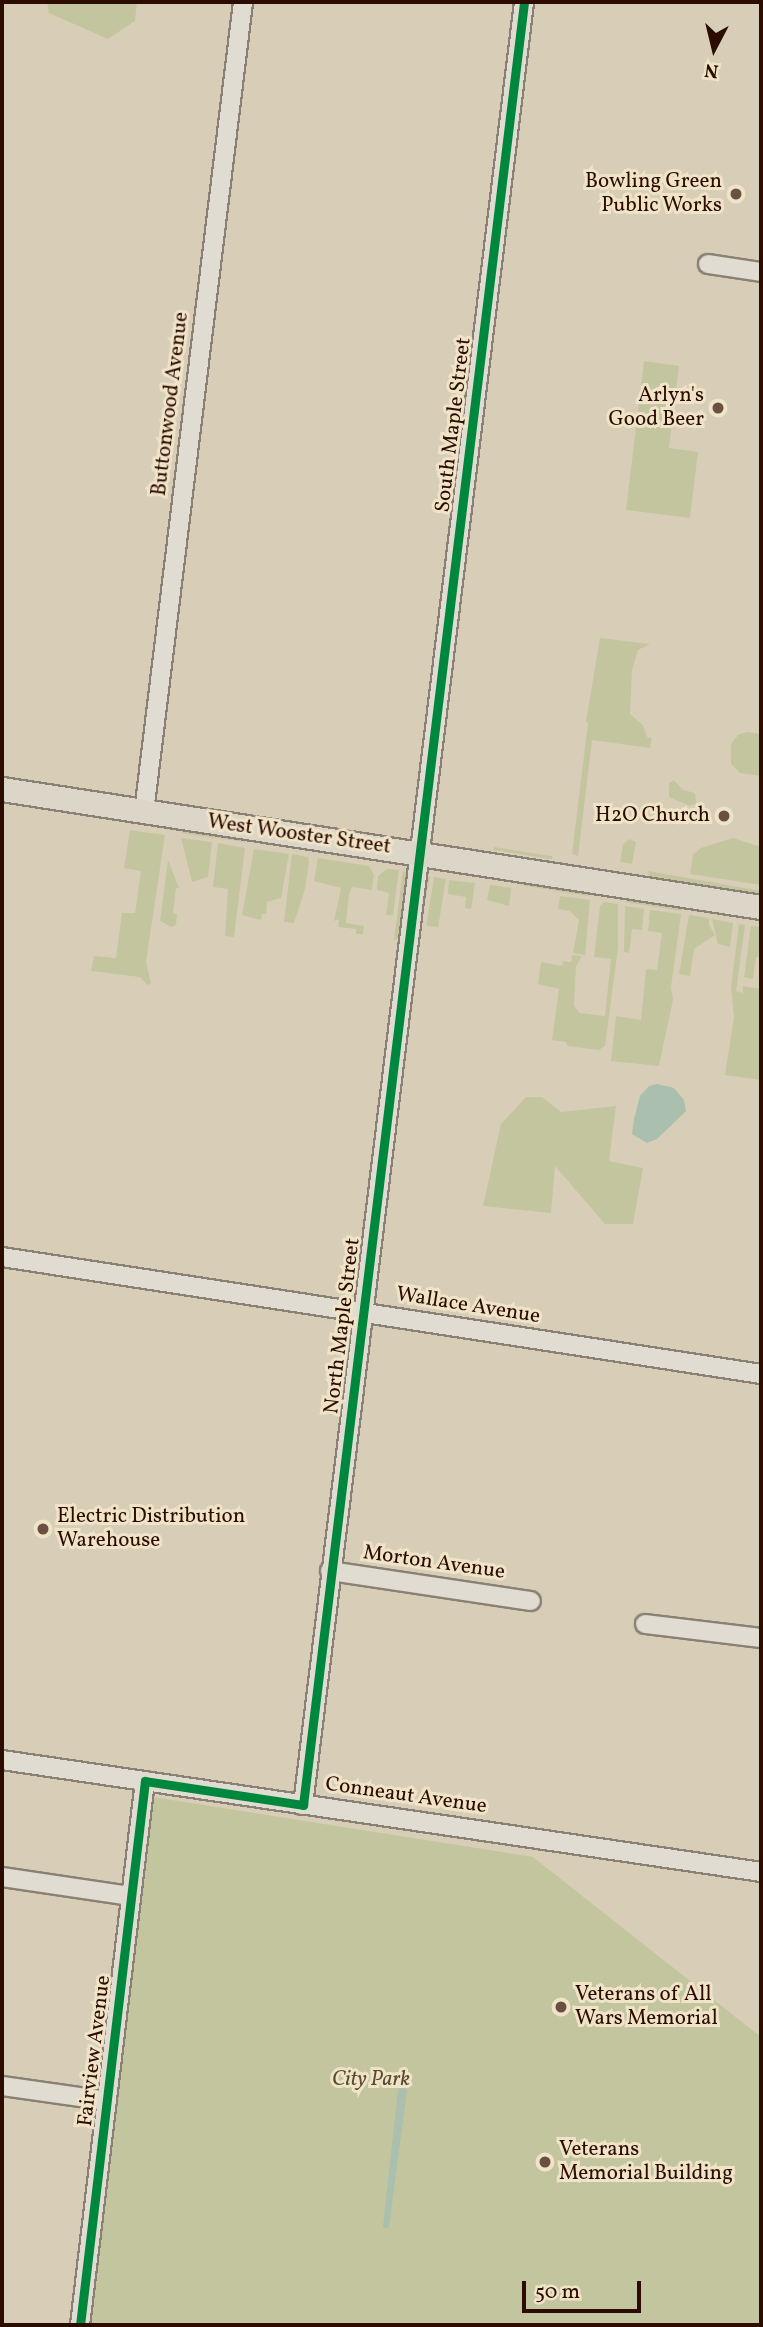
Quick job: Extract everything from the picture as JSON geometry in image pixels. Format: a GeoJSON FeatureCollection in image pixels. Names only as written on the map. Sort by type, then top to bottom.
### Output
{"type":"FeatureCollection","features":[{"type":"Feature","properties":{"kind":"main road","name":"West Wooster Street"},"geometry":{"type":"LineString","coordinates":[[2,789],[761,906]]}},
{"type":"Feature","properties":{"kind":"street","name":"Buttonwood Avenue"},"geometry":{"type":"LineString","coordinates":[[144,812],[243,2]]}},
{"type":"Feature","properties":{"kind":"street","name":"South Maple Street"},"geometry":{"type":"LineString","coordinates":[[420,853],[524,2]]}},
{"type":"Feature","properties":{"kind":"street"},"geometry":{"type":"LineString","coordinates":[[708,264],[761,272]]}},
{"type":"Feature","properties":{"kind":"street","name":"North Maple Street"},"geometry":{"type":"LineString","coordinates":[[303,1805],[420,853]]}},
{"type":"Feature","properties":{"kind":"street","name":"Wallace Avenue"},"geometry":{"type":"LineString","coordinates":[[2,1257],[761,1374]]}},
{"type":"Feature","properties":{"kind":"street","name":"Morton Avenue"},"geometry":{"type":"LineString","coordinates":[[330,1571],[531,1601]]}},
{"type":"Feature","properties":{"kind":"street"},"geometry":{"type":"LineString","coordinates":[[645,1624],[761,1638]]}},
{"type":"Feature","properties":{"kind":"street","name":"Conneaut Avenue"},"geometry":{"type":"LineString","coordinates":[[2,1760],[761,1872]]}},
{"type":"Feature","properties":{"kind":"street","name":"Fairview Avenue"},"geometry":{"type":"LineString","coordinates":[[80,2325],[145,1782]]}},
{"type":"Feature","properties":{"kind":"street"},"geometry":{"type":"LineString","coordinates":[[2,1877],[131,1896]]}},
{"type":"Feature","properties":{"kind":"street"},"geometry":{"type":"LineString","coordinates":[[2,2086],[107,2101]]}},
{"type":"Feature","properties":{"kind":"green space"},"geometry":{"type":"Polygon","coordinates":[[[47,2],[137,2],[135,21],[108,39],[49,13],[47,2]]]}},
{"type":"Feature","properties":{"kind":"green space"},"geometry":{"type":"Polygon","coordinates":[[[644,361],[679,366],[669,448],[698,452],[690,518],[626,510],[644,361]]]}},
{"type":"Feature","properties":{"kind":"green space"},"geometry":{"type":"Polygon","coordinates":[[[600,638],[650,644],[638,650],[632,671],[630,714],[643,725],[647,737],[652,738],[650,748],[592,740],[578,856],[572,854],[588,723],[586,721],[600,638]]]}},
{"type":"Feature","properties":{"kind":"green space"},"geometry":{"type":"Polygon","coordinates":[[[739,734],[761,734],[761,776],[740,773],[731,764],[731,744],[739,734]]]}},
{"type":"Feature","properties":{"kind":"green space"},"geometry":{"type":"Polygon","coordinates":[[[674,780],[683,790],[695,793],[696,803],[690,806],[669,797],[669,783],[674,780]]]}},
{"type":"Feature","properties":{"kind":"green space"},"geometry":{"type":"Polygon","coordinates":[[[184,829],[244,839],[245,842],[181,833],[184,829]]]}},
{"type":"Feature","properties":{"kind":"green space"},"geometry":{"type":"Polygon","coordinates":[[[130,830],[165,835],[146,962],[151,983],[147,985],[140,977],[91,971],[94,956],[116,958],[122,913],[135,913],[141,871],[124,868],[130,830]]]}},
{"type":"Feature","properties":{"kind":"green space"},"geometry":{"type":"Polygon","coordinates":[[[181,838],[212,842],[208,877],[192,882],[181,838]]]}},
{"type":"Feature","properties":{"kind":"green space"},"geometry":{"type":"Polygon","coordinates":[[[733,838],[761,847],[761,885],[690,874],[693,855],[701,848],[733,838]]]}},
{"type":"Feature","properties":{"kind":"green space"},"geometry":{"type":"Polygon","coordinates":[[[629,839],[636,842],[632,864],[620,862],[623,844],[629,839]]]}},
{"type":"Feature","properties":{"kind":"green space"},"geometry":{"type":"Polygon","coordinates":[[[218,843],[245,848],[234,937],[225,936],[228,889],[213,887],[218,843]]]}},
{"type":"Feature","properties":{"kind":"green space"},"geometry":{"type":"Polygon","coordinates":[[[494,847],[552,856],[552,859],[494,850],[494,847]]]}},
{"type":"Feature","properties":{"kind":"green space"},"geometry":{"type":"Polygon","coordinates":[[[254,849],[289,854],[281,898],[267,902],[266,914],[262,914],[261,920],[242,915],[254,849]]]}},
{"type":"Feature","properties":{"kind":"green space"},"geometry":{"type":"Polygon","coordinates":[[[292,854],[308,857],[309,862],[305,889],[294,923],[284,922],[292,854]]]}},
{"type":"Feature","properties":{"kind":"green space"},"geometry":{"type":"Polygon","coordinates":[[[318,858],[369,866],[374,875],[372,890],[352,887],[346,923],[364,926],[363,934],[356,934],[356,929],[338,927],[339,919],[334,921],[341,888],[314,881],[318,858]]]}},
{"type":"Feature","properties":{"kind":"green space"},"geometry":{"type":"Polygon","coordinates":[[[168,860],[179,888],[176,888],[173,913],[177,914],[176,925],[171,927],[160,921],[168,860]]]}},
{"type":"Feature","properties":{"kind":"green space"},"geometry":{"type":"Polygon","coordinates":[[[387,869],[399,870],[393,915],[386,915],[389,893],[377,890],[378,876],[387,869]]]}},
{"type":"Feature","properties":{"kind":"green space"},"geometry":{"type":"Polygon","coordinates":[[[403,871],[407,873],[399,937],[394,940],[403,871]]]}},
{"type":"Feature","properties":{"kind":"green space"},"geometry":{"type":"Polygon","coordinates":[[[648,871],[761,891],[761,894],[649,876],[648,871]]]}},
{"type":"Feature","properties":{"kind":"green space"},"geometry":{"type":"Polygon","coordinates":[[[425,876],[430,877],[415,952],[410,951],[425,876]]]}},
{"type":"Feature","properties":{"kind":"green space"},"geometry":{"type":"Polygon","coordinates":[[[434,877],[446,879],[438,927],[426,925],[434,877]]]}},
{"type":"Feature","properties":{"kind":"green space"},"geometry":{"type":"Polygon","coordinates":[[[449,880],[475,883],[471,909],[465,908],[466,897],[448,894],[449,880]]]}},
{"type":"Feature","properties":{"kind":"green space"},"geometry":{"type":"Polygon","coordinates":[[[522,882],[587,892],[588,896],[520,885],[522,882]]]}},
{"type":"Feature","properties":{"kind":"green space"},"geometry":{"type":"Polygon","coordinates":[[[490,885],[511,888],[509,906],[487,900],[490,885]]]}},
{"type":"Feature","properties":{"kind":"green space"},"geometry":{"type":"Polygon","coordinates":[[[560,896],[590,900],[585,955],[573,953],[579,920],[570,911],[558,909],[560,896]]]}},
{"type":"Feature","properties":{"kind":"green space"},"geometry":{"type":"Polygon","coordinates":[[[628,898],[680,905],[682,911],[625,902],[628,898]]]}},
{"type":"Feature","properties":{"kind":"green space"},"geometry":{"type":"Polygon","coordinates":[[[604,902],[618,904],[618,948],[605,1046],[599,1050],[568,1046],[566,1042],[552,1040],[559,989],[538,984],[541,962],[562,966],[563,961],[571,962],[572,955],[582,956],[576,966],[574,1006],[580,1013],[605,1016],[611,959],[594,957],[600,906],[604,902]]]}},
{"type":"Feature","properties":{"kind":"green space"},"geometry":{"type":"Polygon","coordinates":[[[625,906],[644,909],[642,930],[632,929],[629,953],[624,952],[625,906]]]}},
{"type":"Feature","properties":{"kind":"green space"},"geometry":{"type":"Polygon","coordinates":[[[650,910],[681,914],[671,987],[673,1000],[659,1066],[611,1061],[616,1016],[641,1020],[646,969],[657,970],[662,933],[648,931],[650,910]]]}},
{"type":"Feature","properties":{"kind":"green space"},"geometry":{"type":"Polygon","coordinates":[[[689,915],[709,918],[709,925],[715,935],[694,949],[690,976],[679,974],[689,915]]]}},
{"type":"Feature","properties":{"kind":"green space"},"geometry":{"type":"Polygon","coordinates":[[[712,919],[733,923],[730,947],[718,944],[712,919]]]}},
{"type":"Feature","properties":{"kind":"green space"},"geometry":{"type":"Polygon","coordinates":[[[739,924],[745,925],[736,991],[743,993],[743,986],[761,989],[761,1080],[725,1075],[734,1017],[731,987],[739,924]]]}},
{"type":"Feature","properties":{"kind":"green space"},"geometry":{"type":"Polygon","coordinates":[[[751,926],[761,927],[761,953],[760,957],[756,957],[753,979],[744,977],[751,926]]]}},
{"type":"Feature","properties":{"kind":"green space"},"geometry":{"type":"Polygon","coordinates":[[[526,1097],[542,1097],[561,1112],[616,1106],[609,1161],[643,1168],[633,1224],[605,1224],[555,1166],[551,1213],[483,1206],[501,1124],[526,1097]]]}},
{"type":"Feature","properties":{"kind":"green space","name":"City Park"},"geometry":{"type":"Polygon","coordinates":[[[153,1797],[533,1857],[761,2037],[761,2325],[91,2325],[153,1797]]]}},
{"type":"Feature","properties":{"kind":"shaded area"},"geometry":{"type":"Polygon","coordinates":[[[657,1084],[674,1088],[684,1100],[686,1111],[657,1139],[647,1143],[632,1134],[634,1119],[640,1096],[649,1086],[657,1084]]]}},
{"type":"Feature","properties":{"kind":"shaded area"},"geometry":{"type":"Polygon","coordinates":[[[401,2087],[407,2090],[389,2227],[386,2229],[383,2227],[398,2090],[401,2087]]]}},
{"type":"Feature","properties":{"kind":"cycle path"},"geometry":{"type":"LineString","coordinates":[[80,2325],[145,1781],[303,1805],[524,2]]}},
{"type":"Feature","properties":{"kind":"place","name":"Bowling Green Public Works"},"geometry":{"type":"Point","coordinates":[736,194]}},
{"type":"Feature","properties":{"kind":"place","name":"Arlyn's Good Beer"},"geometry":{"type":"Point","coordinates":[718,408]}},
{"type":"Feature","properties":{"kind":"place","name":"H2O Church"},"geometry":{"type":"Point","coordinates":[724,816]}},
{"type":"Feature","properties":{"kind":"place","name":"Electric Distribution Warehouse"},"geometry":{"type":"Point","coordinates":[43,1529]}},
{"type":"Feature","properties":{"kind":"place","name":"Veterans of All Wars Memorial"},"geometry":{"type":"Point","coordinates":[561,2007]}},
{"type":"Feature","properties":{"kind":"place","name":"Veterans Memorial Building"},"geometry":{"type":"Point","coordinates":[545,2162]}}]}
